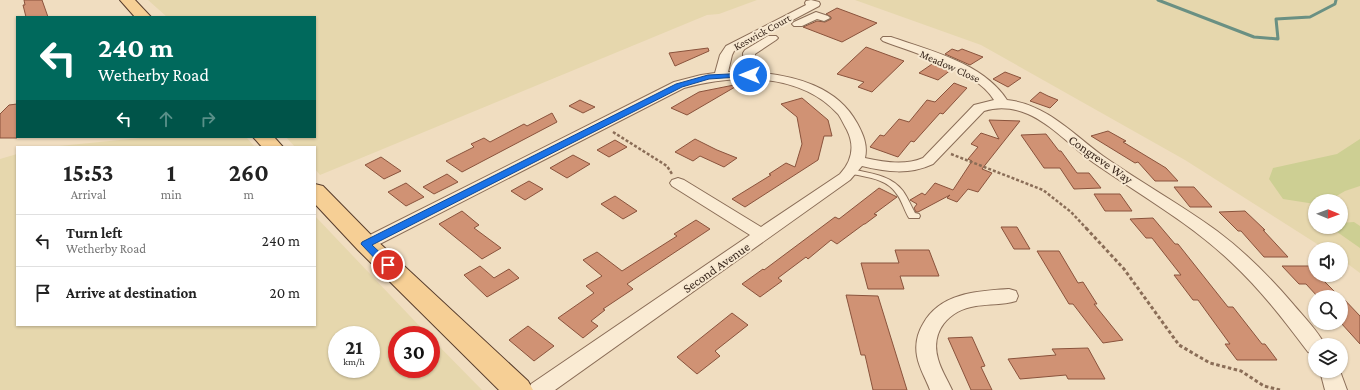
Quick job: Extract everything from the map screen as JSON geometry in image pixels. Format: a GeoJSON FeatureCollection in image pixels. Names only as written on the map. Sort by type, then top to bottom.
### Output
{"type":"FeatureCollection","features":[{"type":"Feature","properties":{"kind":"main road"},"geometry":{"type":"LineString","coordinates":[[127,0],[141,16]]}},
{"type":"Feature","properties":{"kind":"main road"},"geometry":{"type":"LineString","coordinates":[[264,138],[272,146]]}},
{"type":"Feature","properties":{"kind":"main road"},"geometry":{"type":"LineString","coordinates":[[316,192],[366,244],[518,390]]}},
{"type":"Feature","properties":{"kind":"street","name":"Keswick Court"},"geometry":{"type":"LineString","coordinates":[[720,76],[726,55],[730,49],[814,4],[810,2]]}},
{"type":"Feature","properties":{"kind":"street"},"geometry":{"type":"LineString","coordinates":[[750,75],[749,53],[756,47],[816,15],[824,18]]}},
{"type":"Feature","properties":{"kind":"street","name":"Meadow Close"},"geometry":{"type":"LineString","coordinates":[[887,39],[972,73],[996,91],[1003,104]]}},
{"type":"Feature","properties":{"kind":"street"},"geometry":{"type":"LineString","coordinates":[[366,244],[679,85],[701,78],[750,75],[783,80],[813,90],[838,105],[847,114],[853,124],[859,144],[859,155],[854,166]]}},
{"type":"Feature","properties":{"kind":"street","name":"Congreve Way"},"geometry":{"type":"LineString","coordinates":[[854,166],[911,168],[928,161],[980,108],[1003,104],[1023,108],[1040,115],[1097,158],[1207,232],[1263,282],[1286,308],[1309,338]]}},
{"type":"Feature","properties":{"kind":"street","name":"Second Avenue"},"geometry":{"type":"LineString","coordinates":[[539,390],[845,177],[854,166]]}},
{"type":"Feature","properties":{"kind":"street"},"geometry":{"type":"LineString","coordinates":[[678,183],[762,235]]}},
{"type":"Feature","properties":{"kind":"street"},"geometry":{"type":"LineString","coordinates":[[941,390],[927,356],[926,344],[928,334],[937,318],[952,306],[962,301],[973,298],[1009,296]]}},
{"type":"Feature","properties":{"kind":"street"},"geometry":{"type":"LineString","coordinates":[[1332,378],[1336,390]]}},
{"type":"Feature","properties":{"kind":"lane"},"geometry":{"type":"LineString","coordinates":[[854,166],[892,184],[900,191],[912,216],[916,216]]}},
{"type":"Feature","properties":{"kind":"path"},"geometry":{"type":"LineString","coordinates":[[601,125],[667,166],[678,183]]}},
{"type":"Feature","properties":{"kind":"path"},"geometry":{"type":"LineString","coordinates":[[940,150],[1043,190],[1071,212],[1124,269],[1179,345],[1210,362],[1241,371],[1264,386],[1280,390]]}},
{"type":"Feature","properties":{"kind":"shaded area"},"geometry":{"type":"Polygon","coordinates":[[[148,0],[757,0],[719,14],[707,15],[320,175],[316,170],[316,146],[294,146],[287,138],[316,138],[316,16],[166,16],[148,0]]]}},
{"type":"Feature","properties":{"kind":"shaded area"},"geometry":{"type":"Polygon","coordinates":[[[855,0],[1360,0],[1360,273],[1348,264],[1348,242],[1314,242],[1185,160],[981,45],[855,0]]]}},
{"type":"Feature","properties":{"kind":"shaded area"},"geometry":{"type":"Polygon","coordinates":[[[140,138],[247,138],[254,146],[59,146],[140,138]]]}},
{"type":"Feature","properties":{"kind":"shaded area"},"geometry":{"type":"Polygon","coordinates":[[[16,154],[16,326],[316,326],[316,217],[419,326],[388,326],[388,378],[440,378],[440,347],[482,390],[0,390],[0,159],[16,154]]]}},
{"type":"Feature","properties":{"kind":"green space"},"geometry":{"type":"Polygon","coordinates":[[[1360,139],[1360,186],[1340,194],[1308,194],[1308,203],[1283,199],[1269,179],[1273,168],[1337,154],[1360,139]]]}},
{"type":"Feature","properties":{"kind":"green space"},"geometry":{"type":"Polygon","coordinates":[[[1348,222],[1354,222],[1360,226],[1360,248],[1340,234],[1348,234],[1348,222]]]}},
{"type":"Feature","properties":{"kind":"building"},"geometry":{"type":"Polygon","coordinates":[[[24,0],[42,0],[48,16],[26,16],[23,5],[25,5],[24,0]]]}},
{"type":"Feature","properties":{"kind":"building"},"geometry":{"type":"Polygon","coordinates":[[[837,8],[877,23],[842,42],[803,27],[817,21],[825,22],[831,19],[831,17],[826,14],[837,8]]]}},
{"type":"Feature","properties":{"kind":"building"},"geometry":{"type":"Polygon","coordinates":[[[866,47],[904,61],[872,92],[858,87],[864,82],[837,74],[866,47]]]}},
{"type":"Feature","properties":{"kind":"building"},"geometry":{"type":"Polygon","coordinates":[[[708,48],[709,51],[675,66],[669,53],[708,48]]]}},
{"type":"Feature","properties":{"kind":"building"},"geometry":{"type":"Polygon","coordinates":[[[952,49],[958,51],[962,49],[983,57],[970,65],[945,54],[952,49]]]}},
{"type":"Feature","properties":{"kind":"building"},"geometry":{"type":"Polygon","coordinates":[[[935,62],[952,69],[938,80],[919,73],[935,62]]]}},
{"type":"Feature","properties":{"kind":"building"},"geometry":{"type":"Polygon","coordinates":[[[1005,72],[1021,78],[1008,87],[993,79],[1005,72]]]}},
{"type":"Feature","properties":{"kind":"building"},"geometry":{"type":"Polygon","coordinates":[[[954,83],[967,88],[943,114],[940,113],[914,142],[911,141],[898,157],[870,147],[880,135],[884,136],[899,119],[909,122],[927,100],[935,102],[954,83]]]}},
{"type":"Feature","properties":{"kind":"building"},"geometry":{"type":"Polygon","coordinates":[[[734,85],[735,87],[687,115],[671,108],[699,92],[734,85]]]}},
{"type":"Feature","properties":{"kind":"building"},"geometry":{"type":"Polygon","coordinates":[[[1040,92],[1058,100],[1050,108],[1030,101],[1040,92]]]}},
{"type":"Feature","properties":{"kind":"building"},"geometry":{"type":"Polygon","coordinates":[[[802,98],[828,120],[832,136],[824,136],[818,160],[745,207],[732,199],[771,175],[769,174],[786,163],[795,167],[802,144],[797,117],[781,104],[802,98]]]}},
{"type":"Feature","properties":{"kind":"building"},"geometry":{"type":"Polygon","coordinates":[[[580,100],[595,107],[583,113],[569,106],[580,100]]]}},
{"type":"Feature","properties":{"kind":"building"},"geometry":{"type":"Polygon","coordinates":[[[16,104],[16,138],[0,138],[0,114],[9,105],[16,104]]]}},
{"type":"Feature","properties":{"kind":"building"},"geometry":{"type":"Polygon","coordinates":[[[552,113],[557,122],[462,172],[446,161],[474,147],[471,144],[484,138],[490,142],[524,124],[527,126],[552,113]]]}},
{"type":"Feature","properties":{"kind":"building"},"geometry":{"type":"Polygon","coordinates":[[[989,120],[1020,121],[982,169],[992,173],[978,192],[968,189],[957,202],[947,198],[950,195],[916,212],[914,208],[917,204],[910,200],[922,193],[925,195],[935,183],[953,190],[972,161],[968,159],[978,147],[971,144],[981,133],[999,139],[989,120]]]}},
{"type":"Feature","properties":{"kind":"building"},"geometry":{"type":"Polygon","coordinates":[[[1108,131],[1126,141],[1123,142],[1166,168],[1178,181],[1155,181],[1138,162],[1135,163],[1091,136],[1108,131]]]}},
{"type":"Feature","properties":{"kind":"building"},"geometry":{"type":"Polygon","coordinates":[[[1046,134],[1077,173],[1089,173],[1101,188],[1074,189],[1060,168],[1044,168],[1021,135],[1046,134]]]}},
{"type":"Feature","properties":{"kind":"building"},"geometry":{"type":"Polygon","coordinates":[[[695,139],[737,158],[724,167],[700,156],[693,161],[675,152],[695,139]]]}},
{"type":"Feature","properties":{"kind":"building"},"geometry":{"type":"Polygon","coordinates":[[[615,140],[627,147],[609,157],[597,150],[615,140]]]}},
{"type":"Feature","properties":{"kind":"building"},"geometry":{"type":"Polygon","coordinates":[[[573,155],[590,164],[567,178],[550,168],[573,155]]]}},
{"type":"Feature","properties":{"kind":"building"},"geometry":{"type":"Polygon","coordinates":[[[381,157],[401,171],[384,179],[365,165],[381,157]]]}},
{"type":"Feature","properties":{"kind":"building"},"geometry":{"type":"Polygon","coordinates":[[[447,174],[458,182],[434,194],[423,187],[447,174]]]}},
{"type":"Feature","properties":{"kind":"building"},"geometry":{"type":"Polygon","coordinates":[[[529,181],[543,189],[525,200],[511,191],[529,181]]]}},
{"type":"Feature","properties":{"kind":"building"},"geometry":{"type":"Polygon","coordinates":[[[406,183],[424,197],[406,206],[388,192],[406,183]]]}},
{"type":"Feature","properties":{"kind":"building"},"geometry":{"type":"Polygon","coordinates":[[[1174,187],[1194,187],[1212,207],[1190,207],[1174,187]]]}},
{"type":"Feature","properties":{"kind":"building"},"geometry":{"type":"Polygon","coordinates":[[[879,188],[897,197],[874,214],[877,215],[837,244],[831,240],[808,259],[806,257],[778,278],[782,281],[760,297],[742,284],[763,269],[764,270],[835,217],[839,219],[879,188]]]}},
{"type":"Feature","properties":{"kind":"building"},"geometry":{"type":"Polygon","coordinates":[[[1094,194],[1120,194],[1132,211],[1105,211],[1094,194]]]}},
{"type":"Feature","properties":{"kind":"building"},"geometry":{"type":"Polygon","coordinates":[[[615,196],[637,211],[623,219],[601,204],[615,196]]]}},
{"type":"Feature","properties":{"kind":"building"},"geometry":{"type":"Polygon","coordinates":[[[462,211],[479,225],[474,228],[501,248],[482,259],[439,224],[462,211]]]}},
{"type":"Feature","properties":{"kind":"building"},"geometry":{"type":"Polygon","coordinates":[[[1245,211],[1265,230],[1263,230],[1288,257],[1264,257],[1241,231],[1238,231],[1219,212],[1245,211]]]}},
{"type":"Feature","properties":{"kind":"building"},"geometry":{"type":"Polygon","coordinates":[[[1153,218],[1175,244],[1178,244],[1228,307],[1233,307],[1262,344],[1265,344],[1277,360],[1237,360],[1225,344],[1230,344],[1198,300],[1193,300],[1174,275],[1181,275],[1152,238],[1146,238],[1130,219],[1153,218]]]}},
{"type":"Feature","properties":{"kind":"building"},"geometry":{"type":"Polygon","coordinates":[[[696,220],[710,229],[627,284],[633,289],[603,309],[605,310],[591,321],[598,326],[583,338],[558,318],[594,293],[586,286],[602,276],[583,260],[597,252],[622,271],[677,236],[674,234],[696,220]]]}},
{"type":"Feature","properties":{"kind":"building"},"geometry":{"type":"Polygon","coordinates":[[[1001,227],[1017,227],[1030,249],[1014,249],[1001,227]]]}},
{"type":"Feature","properties":{"kind":"building"},"geometry":{"type":"Polygon","coordinates":[[[895,250],[929,250],[939,276],[900,276],[904,289],[868,289],[861,263],[899,263],[895,250]]]}},
{"type":"Feature","properties":{"kind":"building"},"geometry":{"type":"Polygon","coordinates":[[[1037,251],[1059,251],[1078,283],[1083,282],[1097,304],[1094,304],[1123,340],[1103,343],[1073,304],[1069,304],[1037,251]]]}},
{"type":"Feature","properties":{"kind":"building"},"geometry":{"type":"Polygon","coordinates":[[[480,266],[494,278],[509,269],[519,278],[487,297],[464,275],[480,266]]]}},
{"type":"Feature","properties":{"kind":"building"},"geometry":{"type":"Polygon","coordinates":[[[1282,266],[1308,266],[1308,282],[1325,282],[1333,290],[1312,290],[1306,284],[1299,284],[1282,266]]]}},
{"type":"Feature","properties":{"kind":"building"},"geometry":{"type":"Polygon","coordinates":[[[846,295],[878,296],[907,390],[873,390],[865,355],[861,355],[846,295]]]}},
{"type":"Feature","properties":{"kind":"building"},"geometry":{"type":"Polygon","coordinates":[[[1348,303],[1360,316],[1360,344],[1347,330],[1348,303]]]}},
{"type":"Feature","properties":{"kind":"building"},"geometry":{"type":"Polygon","coordinates":[[[732,313],[748,325],[715,351],[720,356],[697,374],[677,357],[732,313]]]}},
{"type":"Feature","properties":{"kind":"building"},"geometry":{"type":"Polygon","coordinates":[[[528,326],[554,346],[534,361],[509,340],[528,326]]]}},
{"type":"Feature","properties":{"kind":"building"},"geometry":{"type":"Polygon","coordinates":[[[972,337],[985,366],[981,367],[992,390],[971,390],[948,338],[972,337]]]}},
{"type":"Feature","properties":{"kind":"building"},"geometry":{"type":"Polygon","coordinates":[[[1088,348],[1105,379],[1068,379],[1066,375],[1020,379],[1008,359],[1056,355],[1052,349],[1088,348]]]}},
{"type":"Feature","properties":{"kind":"waterway"},"geometry":{"type":"LineString","coordinates":[[1158,0],[1254,37],[1278,39],[1276,19],[1310,17],[1335,4],[1336,0]]}},
{"type":"Feature","properties":{"kind":"route"},"geometry":{"type":"LineString","coordinates":[[388,265],[366,244],[679,85],[708,77],[750,75]]}}]}
